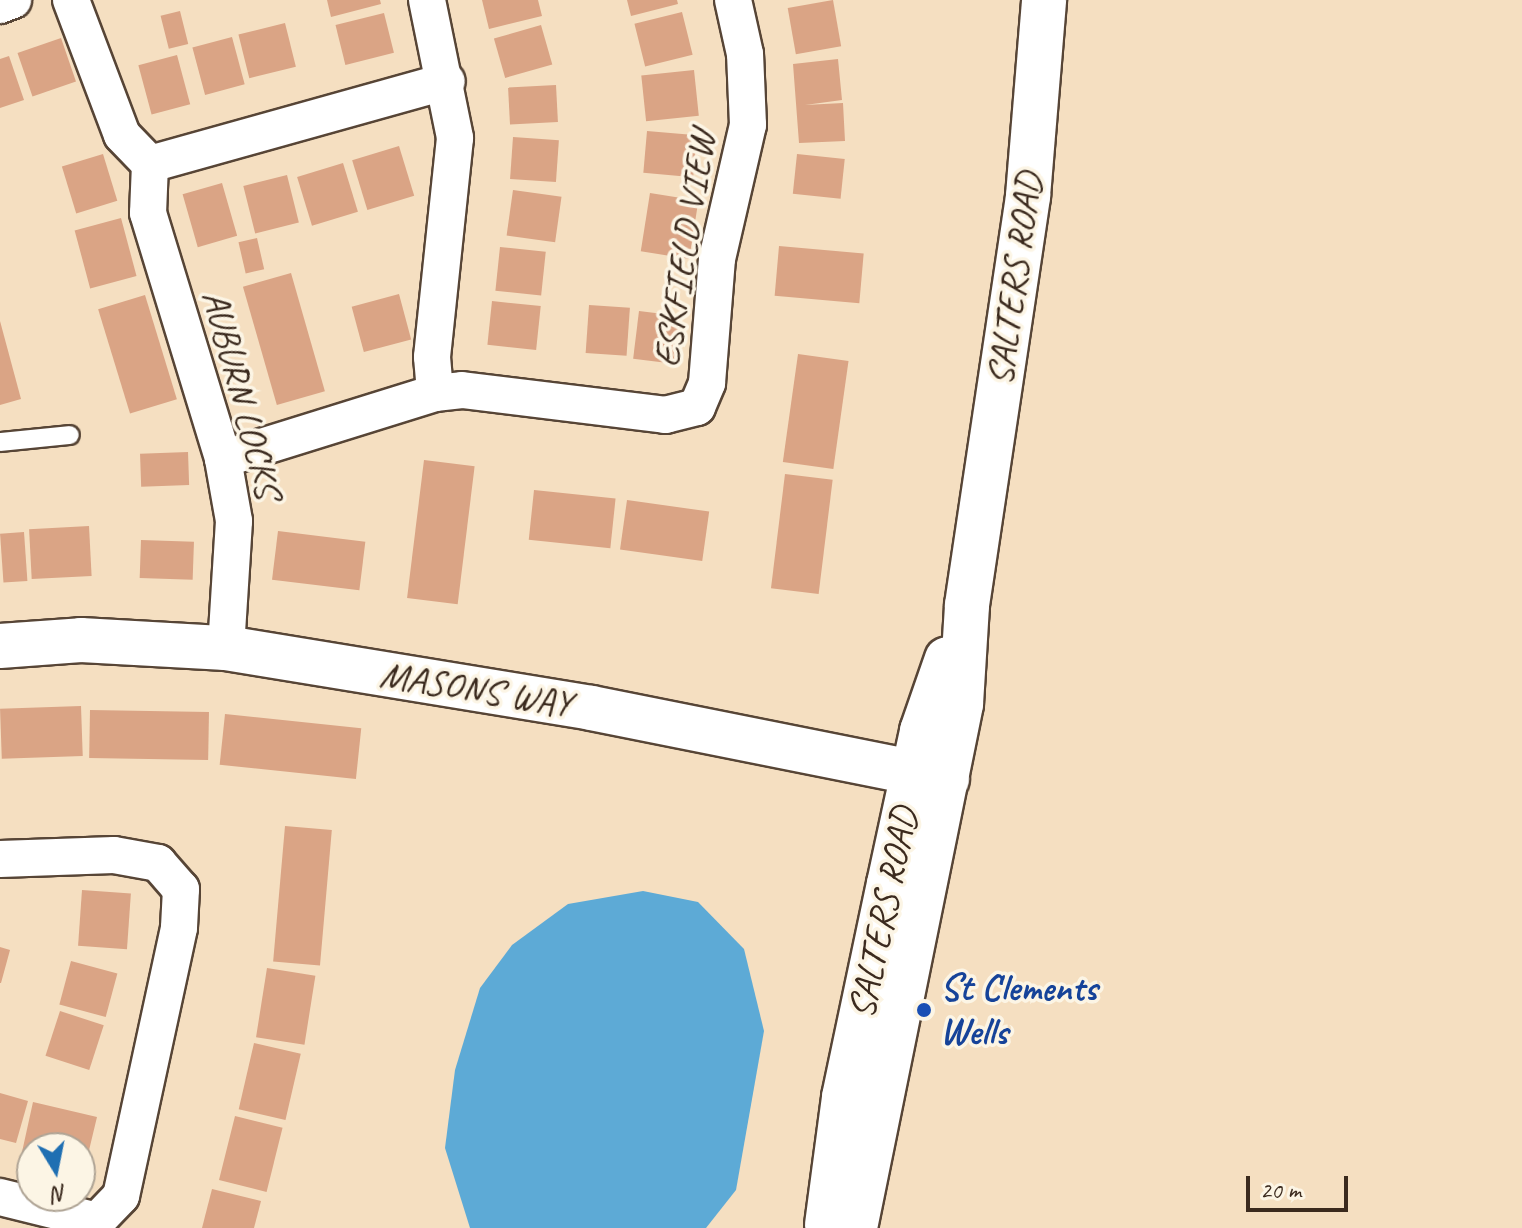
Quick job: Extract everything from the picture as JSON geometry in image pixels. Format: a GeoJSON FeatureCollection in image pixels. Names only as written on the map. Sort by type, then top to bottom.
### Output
{"type":"FeatureCollection","features":[{"type":"Feature","properties":{"kind":"main road","name":"SALTERS ROAD"},"geometry":{"type":"LineString","coordinates":[[827,1228],[844,1097],[930,775],[967,605],[1028,196],[1044,0]]}},
{"type":"Feature","properties":{"kind":"main road","name":"MASONS WAY"},"geometry":{"type":"LineString","coordinates":[[0,646],[81,640],[226,648],[591,708],[930,775]]}},
{"type":"Feature","properties":{"kind":"main road","name":"SALTERS ROAD"},"geometry":{"type":"LineString","coordinates":[[855,1228],[930,775]]}},
{"type":"Feature","properties":{"kind":"street"},"geometry":{"type":"LineString","coordinates":[[0,5],[13,0]]}},
{"type":"Feature","properties":{"kind":"street"},"geometry":{"type":"LineString","coordinates":[[71,0],[122,135],[150,164],[447,81]]}},
{"type":"Feature","properties":{"kind":"street"},"geometry":{"type":"LineString","coordinates":[[427,0],[447,81],[455,138],[432,357],[435,393]]}},
{"type":"Feature","properties":{"kind":"street","name":"ESKFIELD VIEW"},"geometry":{"type":"LineString","coordinates":[[223,459],[435,393],[462,390],[665,415],[697,407],[707,383],[717,259],[748,125],[745,54],[733,0]]}},
{"type":"Feature","properties":{"kind":"street","name":"AUBURN LOCKS"},"geometry":{"type":"LineString","coordinates":[[150,164],[148,213],[223,459],[234,521],[226,648]]}},
{"type":"Feature","properties":{"kind":"street"},"geometry":{"type":"LineString","coordinates":[[0,859],[114,855],[158,863],[181,889],[179,928],[121,1196],[97,1221],[0,1197]]}},
{"type":"Feature","properties":{"kind":"lane"},"geometry":{"type":"LineString","coordinates":[[0,442],[70,435]]}},
{"type":"Feature","properties":{"kind":"water"},"geometry":{"type":"Polygon","coordinates":[[[643,891],[698,902],[744,949],[764,1031],[736,1190],[706,1228],[470,1228],[445,1148],[455,1070],[480,988],[512,945],[568,904],[643,891]]]}},
{"type":"Feature","properties":{"kind":"building"},"geometry":{"type":"Polygon","coordinates":[[[327,0],[380,0],[381,4],[331,17],[327,0]]]}},
{"type":"Feature","properties":{"kind":"building"},"geometry":{"type":"Polygon","coordinates":[[[482,0],[538,0],[542,16],[489,29],[482,0]]]}},
{"type":"Feature","properties":{"kind":"building"},"geometry":{"type":"Polygon","coordinates":[[[627,0],[677,0],[678,4],[631,16],[627,0]]]}},
{"type":"Feature","properties":{"kind":"building"},"geometry":{"type":"Polygon","coordinates":[[[833,0],[841,46],[796,54],[788,8],[833,0]]]}},
{"type":"Feature","properties":{"kind":"building"},"geometry":{"type":"Polygon","coordinates":[[[180,11],[188,44],[169,49],[161,16],[180,11]]]}},
{"type":"Feature","properties":{"kind":"building"},"geometry":{"type":"Polygon","coordinates":[[[682,12],[693,55],[645,67],[634,24],[682,12]]]}},
{"type":"Feature","properties":{"kind":"building"},"geometry":{"type":"Polygon","coordinates":[[[384,13],[394,53],[345,65],[335,25],[384,13]]]}},
{"type":"Feature","properties":{"kind":"building"},"geometry":{"type":"Polygon","coordinates":[[[285,23],[296,67],[249,78],[238,35],[285,23]]]}},
{"type":"Feature","properties":{"kind":"building"},"geometry":{"type":"Polygon","coordinates":[[[541,25],[552,64],[505,78],[494,39],[541,25]]]}},
{"type":"Feature","properties":{"kind":"building"},"geometry":{"type":"Polygon","coordinates":[[[232,37],[245,84],[205,95],[192,48],[232,37]]]}},
{"type":"Feature","properties":{"kind":"building"},"geometry":{"type":"Polygon","coordinates":[[[61,38],[76,81],[32,96],[18,53],[61,38]]]}},
{"type":"Feature","properties":{"kind":"building"},"geometry":{"type":"Polygon","coordinates":[[[177,55],[190,104],[152,115],[138,65],[177,55]]]}},
{"type":"Feature","properties":{"kind":"building"},"geometry":{"type":"Polygon","coordinates":[[[9,56],[24,100],[0,108],[0,59],[9,56]]]}},
{"type":"Feature","properties":{"kind":"building"},"geometry":{"type":"Polygon","coordinates":[[[838,59],[842,100],[805,105],[843,103],[845,141],[799,143],[793,64],[838,59]]]}},
{"type":"Feature","properties":{"kind":"building"},"geometry":{"type":"Polygon","coordinates":[[[694,70],[699,116],[646,121],[641,76],[694,70]]]}},
{"type":"Feature","properties":{"kind":"building"},"geometry":{"type":"Polygon","coordinates":[[[556,85],[558,122],[510,124],[508,88],[556,85]]]}},
{"type":"Feature","properties":{"kind":"building"},"geometry":{"type":"Polygon","coordinates":[[[647,131],[697,135],[693,177],[643,173],[647,131]]]}},
{"type":"Feature","properties":{"kind":"building"},"geometry":{"type":"Polygon","coordinates":[[[513,137],[559,140],[556,182],[510,179],[513,137]]]}},
{"type":"Feature","properties":{"kind":"building"},"geometry":{"type":"Polygon","coordinates":[[[399,146],[414,196],[367,210],[352,160],[399,146]]]}},
{"type":"Feature","properties":{"kind":"building"},"geometry":{"type":"Polygon","coordinates":[[[103,154],[117,201],[76,213],[62,167],[103,154]]]}},
{"type":"Feature","properties":{"kind":"building"},"geometry":{"type":"Polygon","coordinates":[[[797,154],[845,159],[841,199],[793,194],[797,154]]]}},
{"type":"Feature","properties":{"kind":"building"},"geometry":{"type":"Polygon","coordinates":[[[343,163],[358,212],[312,226],[297,177],[343,163]]]}},
{"type":"Feature","properties":{"kind":"building"},"geometry":{"type":"Polygon","coordinates":[[[287,175],[299,223],[255,233],[243,186],[287,175]]]}},
{"type":"Feature","properties":{"kind":"building"},"geometry":{"type":"Polygon","coordinates":[[[222,183],[237,236],[198,247],[183,194],[222,183]]]}},
{"type":"Feature","properties":{"kind":"building"},"geometry":{"type":"Polygon","coordinates":[[[513,190],[562,197],[555,242],[507,236],[513,190]]]}},
{"type":"Feature","properties":{"kind":"building"},"geometry":{"type":"Polygon","coordinates":[[[650,193],[698,201],[689,259],[641,251],[650,193]]]}},
{"type":"Feature","properties":{"kind":"building"},"geometry":{"type":"Polygon","coordinates":[[[121,218],[137,276],[90,288],[75,230],[121,218]]]}},
{"type":"Feature","properties":{"kind":"building"},"geometry":{"type":"Polygon","coordinates":[[[257,238],[264,269],[246,273],[238,242],[257,238]]]}},
{"type":"Feature","properties":{"kind":"building"},"geometry":{"type":"Polygon","coordinates":[[[779,246],[864,253],[859,303],[775,296],[779,246]]]}},
{"type":"Feature","properties":{"kind":"building"},"geometry":{"type":"Polygon","coordinates":[[[500,247],[546,252],[541,296],[495,291],[500,247]]]}},
{"type":"Feature","properties":{"kind":"building"},"geometry":{"type":"Polygon","coordinates":[[[291,273],[325,391],[277,405],[243,287],[291,273]]]}},
{"type":"Feature","properties":{"kind":"building"},"geometry":{"type":"Polygon","coordinates":[[[399,294],[411,339],[364,352],[352,307],[399,294]]]}},
{"type":"Feature","properties":{"kind":"building"},"geometry":{"type":"Polygon","coordinates":[[[145,295],[177,399],[130,414],[98,309],[145,295]]]}},
{"type":"Feature","properties":{"kind":"building"},"geometry":{"type":"Polygon","coordinates":[[[492,301],[541,306],[536,350],[487,345],[492,301]]]}},
{"type":"Feature","properties":{"kind":"building"},"geometry":{"type":"Polygon","coordinates":[[[589,305],[630,308],[627,356],[586,353],[589,305]]]}},
{"type":"Feature","properties":{"kind":"building"},"geometry":{"type":"Polygon","coordinates":[[[639,311],[682,316],[676,364],[633,359],[639,311]]]}},
{"type":"Feature","properties":{"kind":"building"},"geometry":{"type":"Polygon","coordinates":[[[0,321],[21,399],[0,405],[0,321]]]}},
{"type":"Feature","properties":{"kind":"building"},"geometry":{"type":"Polygon","coordinates":[[[798,354],[849,361],[833,469],[783,462],[798,354]]]}},
{"type":"Feature","properties":{"kind":"building"},"geometry":{"type":"Polygon","coordinates":[[[188,452],[189,485],[141,487],[140,454],[188,452]]]}},
{"type":"Feature","properties":{"kind":"building"},"geometry":{"type":"Polygon","coordinates":[[[424,460],[475,466],[458,604],[407,598],[424,460]]]}},
{"type":"Feature","properties":{"kind":"building"},"geometry":{"type":"Polygon","coordinates":[[[785,474],[833,480],[819,594],[771,588],[785,474]]]}},
{"type":"Feature","properties":{"kind":"building"},"geometry":{"type":"Polygon","coordinates":[[[534,490],[616,499],[610,548],[529,540],[534,490]]]}},
{"type":"Feature","properties":{"kind":"building"},"geometry":{"type":"Polygon","coordinates":[[[627,500],[709,512],[702,561],[620,550],[627,500]]]}},
{"type":"Feature","properties":{"kind":"building"},"geometry":{"type":"Polygon","coordinates":[[[89,526],[92,576],[32,579],[29,529],[89,526]]]}},
{"type":"Feature","properties":{"kind":"building"},"geometry":{"type":"Polygon","coordinates":[[[278,531],[365,542],[359,590],[272,580],[278,531]]]}},
{"type":"Feature","properties":{"kind":"building"},"geometry":{"type":"Polygon","coordinates":[[[24,532],[27,581],[3,583],[0,534],[24,532]]]}},
{"type":"Feature","properties":{"kind":"building"},"geometry":{"type":"Polygon","coordinates":[[[141,540],[194,542],[193,580],[140,578],[141,540]]]}},
{"type":"Feature","properties":{"kind":"building"},"geometry":{"type":"Polygon","coordinates":[[[81,706],[83,756],[2,759],[0,709],[81,706]]]}},
{"type":"Feature","properties":{"kind":"building"},"geometry":{"type":"Polygon","coordinates":[[[90,710],[209,712],[208,760],[89,758],[90,710]]]}},
{"type":"Feature","properties":{"kind":"building"},"geometry":{"type":"Polygon","coordinates":[[[225,714],[361,728],[356,779],[220,765],[225,714]]]}},
{"type":"Feature","properties":{"kind":"building"},"geometry":{"type":"Polygon","coordinates":[[[285,826],[332,830],[320,966],[273,961],[285,826]]]}},
{"type":"Feature","properties":{"kind":"building"},"geometry":{"type":"Polygon","coordinates":[[[82,890],[131,893],[127,949],[78,946],[82,890]]]}},
{"type":"Feature","properties":{"kind":"building"},"geometry":{"type":"Polygon","coordinates":[[[0,947],[10,950],[1,983],[0,983],[0,947]]]}},
{"type":"Feature","properties":{"kind":"building"},"geometry":{"type":"Polygon","coordinates":[[[71,961],[117,973],[106,1017],[59,1004],[71,961]]]}},
{"type":"Feature","properties":{"kind":"building"},"geometry":{"type":"Polygon","coordinates":[[[267,968],[315,976],[304,1045],[256,1037],[267,968]]]}},
{"type":"Feature","properties":{"kind":"building"},"geometry":{"type":"Polygon","coordinates":[[[60,1011],[104,1025],[89,1070],[45,1056],[60,1011]]]}},
{"type":"Feature","properties":{"kind":"building"},"geometry":{"type":"Polygon","coordinates":[[[254,1043],[301,1054],[285,1120],[239,1109],[254,1043]]]}},
{"type":"Feature","properties":{"kind":"building"},"geometry":{"type":"Polygon","coordinates":[[[0,1093],[28,1101],[19,1132],[16,1132],[16,1143],[0,1139],[0,1093]]]}},
{"type":"Feature","properties":{"kind":"building"},"geometry":{"type":"Polygon","coordinates":[[[33,1102],[97,1117],[93,1132],[26,1132],[33,1102]]]}},
{"type":"Feature","properties":{"kind":"building"},"geometry":{"type":"Polygon","coordinates":[[[235,1116],[283,1128],[267,1192],[219,1180],[235,1116]]]}},
{"type":"Feature","properties":{"kind":"building"},"geometry":{"type":"Polygon","coordinates":[[[212,1189],[261,1201],[254,1228],[202,1228],[212,1189]]]}},
{"type":"Feature","properties":{"kind":"place","name":"St Clements Wells"},"geometry":{"type":"Point","coordinates":[924,1010]}}]}
